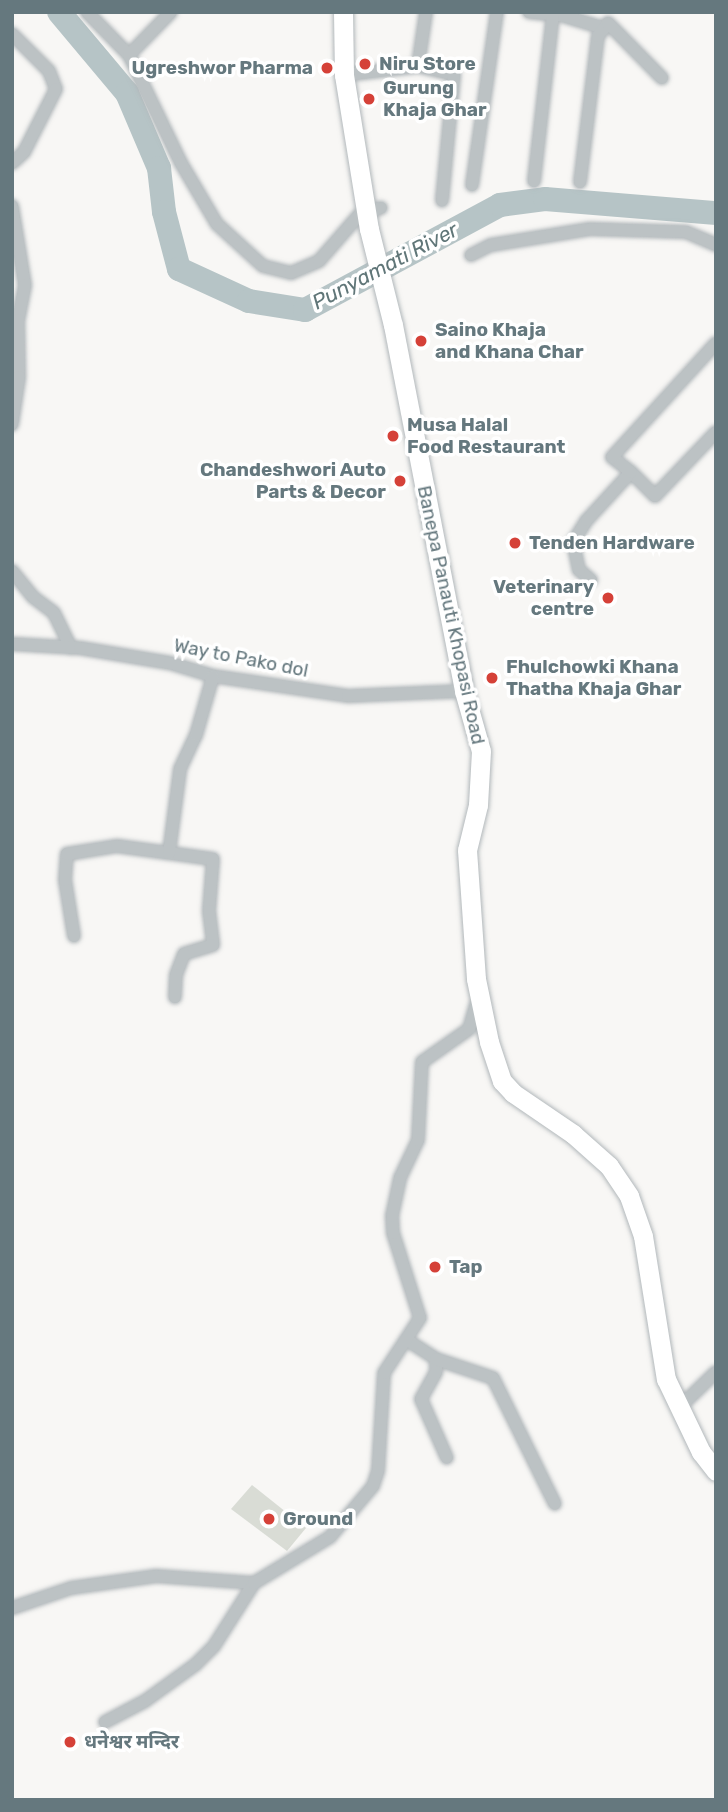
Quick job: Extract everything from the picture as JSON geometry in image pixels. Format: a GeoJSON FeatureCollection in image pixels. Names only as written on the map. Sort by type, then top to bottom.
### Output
{"type":"FeatureCollection","features":[{"type":"Feature","properties":{"kind":"main road","name":"Banepa Panauti Khopasi Road"},"geometry":{"type":"LineString","coordinates":[[343,12],[344,75],[386,300],[464,691],[481,751],[478,805],[467,850],[478,998],[502,1081],[573,1134],[609,1167],[629,1196],[643,1236],[666,1379],[682,1405],[701,1452],[716,1471]]}},
{"type":"Feature","properties":{"kind":"street"},"geometry":{"type":"LineString","coordinates":[[87,12],[129,55],[181,163],[217,224],[262,266],[291,273],[319,261],[359,215],[372,217]]}},
{"type":"Feature","properties":{"kind":"street"},"geometry":{"type":"LineString","coordinates":[[129,55],[171,12]]}},
{"type":"Feature","properties":{"kind":"street"},"geometry":{"type":"LineString","coordinates":[[418,66],[426,12]]}},
{"type":"Feature","properties":{"kind":"street"},"geometry":{"type":"LineString","coordinates":[[471,185],[497,12]]}},
{"type":"Feature","properties":{"kind":"street"},"geometry":{"type":"LineString","coordinates":[[529,12],[561,14],[603,29]]}},
{"type":"Feature","properties":{"kind":"street"},"geometry":{"type":"LineString","coordinates":[[534,181],[561,14]]}},
{"type":"Feature","properties":{"kind":"street"},"geometry":{"type":"LineString","coordinates":[[580,182],[598,36],[608,23],[662,78]]}},
{"type":"Feature","properties":{"kind":"street"},"geometry":{"type":"LineString","coordinates":[[12,163],[24,152],[56,89],[49,71],[15,41]]}},
{"type":"Feature","properties":{"kind":"street"},"geometry":{"type":"LineString","coordinates":[[344,75],[418,66],[454,74],[442,200]]}},
{"type":"Feature","properties":{"kind":"street"},"geometry":{"type":"LineString","coordinates":[[12,206],[25,285],[18,320],[19,377],[12,424]]}},
{"type":"Feature","properties":{"kind":"street"},"geometry":{"type":"LineString","coordinates":[[471,255],[491,245],[590,229],[686,232],[716,245]]}},
{"type":"Feature","properties":{"kind":"street"},"geometry":{"type":"LineString","coordinates":[[716,343],[612,457],[655,496],[716,432]]}},
{"type":"Feature","properties":{"kind":"street"},"geometry":{"type":"LineString","coordinates":[[591,580],[579,570],[573,542],[587,520],[631,472]]}},
{"type":"Feature","properties":{"kind":"street"},"geometry":{"type":"LineString","coordinates":[[13,573],[54,613],[71,648]]}},
{"type":"Feature","properties":{"kind":"street","name":"Way to Pako dol"},"geometry":{"type":"LineString","coordinates":[[12,645],[71,648],[170,663],[213,677],[348,696],[464,691]]}},
{"type":"Feature","properties":{"kind":"street"},"geometry":{"type":"LineString","coordinates":[[169,853],[180,769],[196,736],[213,677]]}},
{"type":"Feature","properties":{"kind":"street"},"geometry":{"type":"LineString","coordinates":[[74,936],[65,880],[67,854],[117,846],[213,859],[209,911],[213,945],[184,954],[176,975],[175,997]]}},
{"type":"Feature","properties":{"kind":"street"},"geometry":{"type":"LineString","coordinates":[[105,1722],[145,1702],[195,1665],[214,1646],[254,1583],[330,1537],[373,1486],[378,1471],[384,1373],[420,1318],[393,1233],[393,1216],[400,1178],[418,1140],[422,1062],[469,1029],[478,998]]}},
{"type":"Feature","properties":{"kind":"street"},"geometry":{"type":"LineString","coordinates":[[407,1340],[436,1359],[493,1378],[555,1504]]}},
{"type":"Feature","properties":{"kind":"street"},"geometry":{"type":"LineString","coordinates":[[436,1359],[436,1372],[421,1399],[447,1458]]}},
{"type":"Feature","properties":{"kind":"street"},"geometry":{"type":"LineString","coordinates":[[682,1405],[716,1372]]}},
{"type":"Feature","properties":{"kind":"street"},"geometry":{"type":"LineString","coordinates":[[12,1608],[71,1588],[156,1576],[254,1583]]}},
{"type":"Feature","properties":{"kind":"shaded area","name":"Ground"},"geometry":{"type":"Polygon","coordinates":[[[252,1485],[306,1528],[287,1551],[231,1509],[252,1485]]]}},
{"type":"Feature","properties":{"kind":"waterway","name":"Punyamati River"},"geometry":{"type":"LineString","coordinates":[[59,12],[127,93],[159,168],[164,212],[179,269],[249,301],[305,310],[500,205],[545,199],[716,213]]}},
{"type":"Feature","properties":{"kind":"place","name":"Niru Store"},"geometry":{"type":"Point","coordinates":[365,64]}},
{"type":"Feature","properties":{"kind":"place","name":"Ugreshwor Pharma"},"geometry":{"type":"Point","coordinates":[327,68]}},
{"type":"Feature","properties":{"kind":"place","name":"Gurung Khaja Ghar"},"geometry":{"type":"Point","coordinates":[369,99]}},
{"type":"Feature","properties":{"kind":"place","name":"Saino Khaja and Khana Char"},"geometry":{"type":"Point","coordinates":[421,341]}},
{"type":"Feature","properties":{"kind":"place","name":"Musa Halal Food Restaurant"},"geometry":{"type":"Point","coordinates":[393,436]}},
{"type":"Feature","properties":{"kind":"place","name":"Chandeshwori Auto Parts & Decor"},"geometry":{"type":"Point","coordinates":[400,481]}},
{"type":"Feature","properties":{"kind":"place","name":"Tenden Hardware"},"geometry":{"type":"Point","coordinates":[515,543]}},
{"type":"Feature","properties":{"kind":"place","name":"Veterinary centre"},"geometry":{"type":"Point","coordinates":[608,598]}},
{"type":"Feature","properties":{"kind":"place","name":"Fhulchowki Khana Thatha Khaja Ghar"},"geometry":{"type":"Point","coordinates":[492,678]}},
{"type":"Feature","properties":{"kind":"place","name":"Tap"},"geometry":{"type":"Point","coordinates":[435,1267]}},
{"type":"Feature","properties":{"kind":"place","name":"Ground"},"geometry":{"type":"Point","coordinates":[269,1519]}},
{"type":"Feature","properties":{"kind":"place","name":"धनेश्वर मन्दिर"},"geometry":{"type":"Point","coordinates":[70,1742]}}]}
